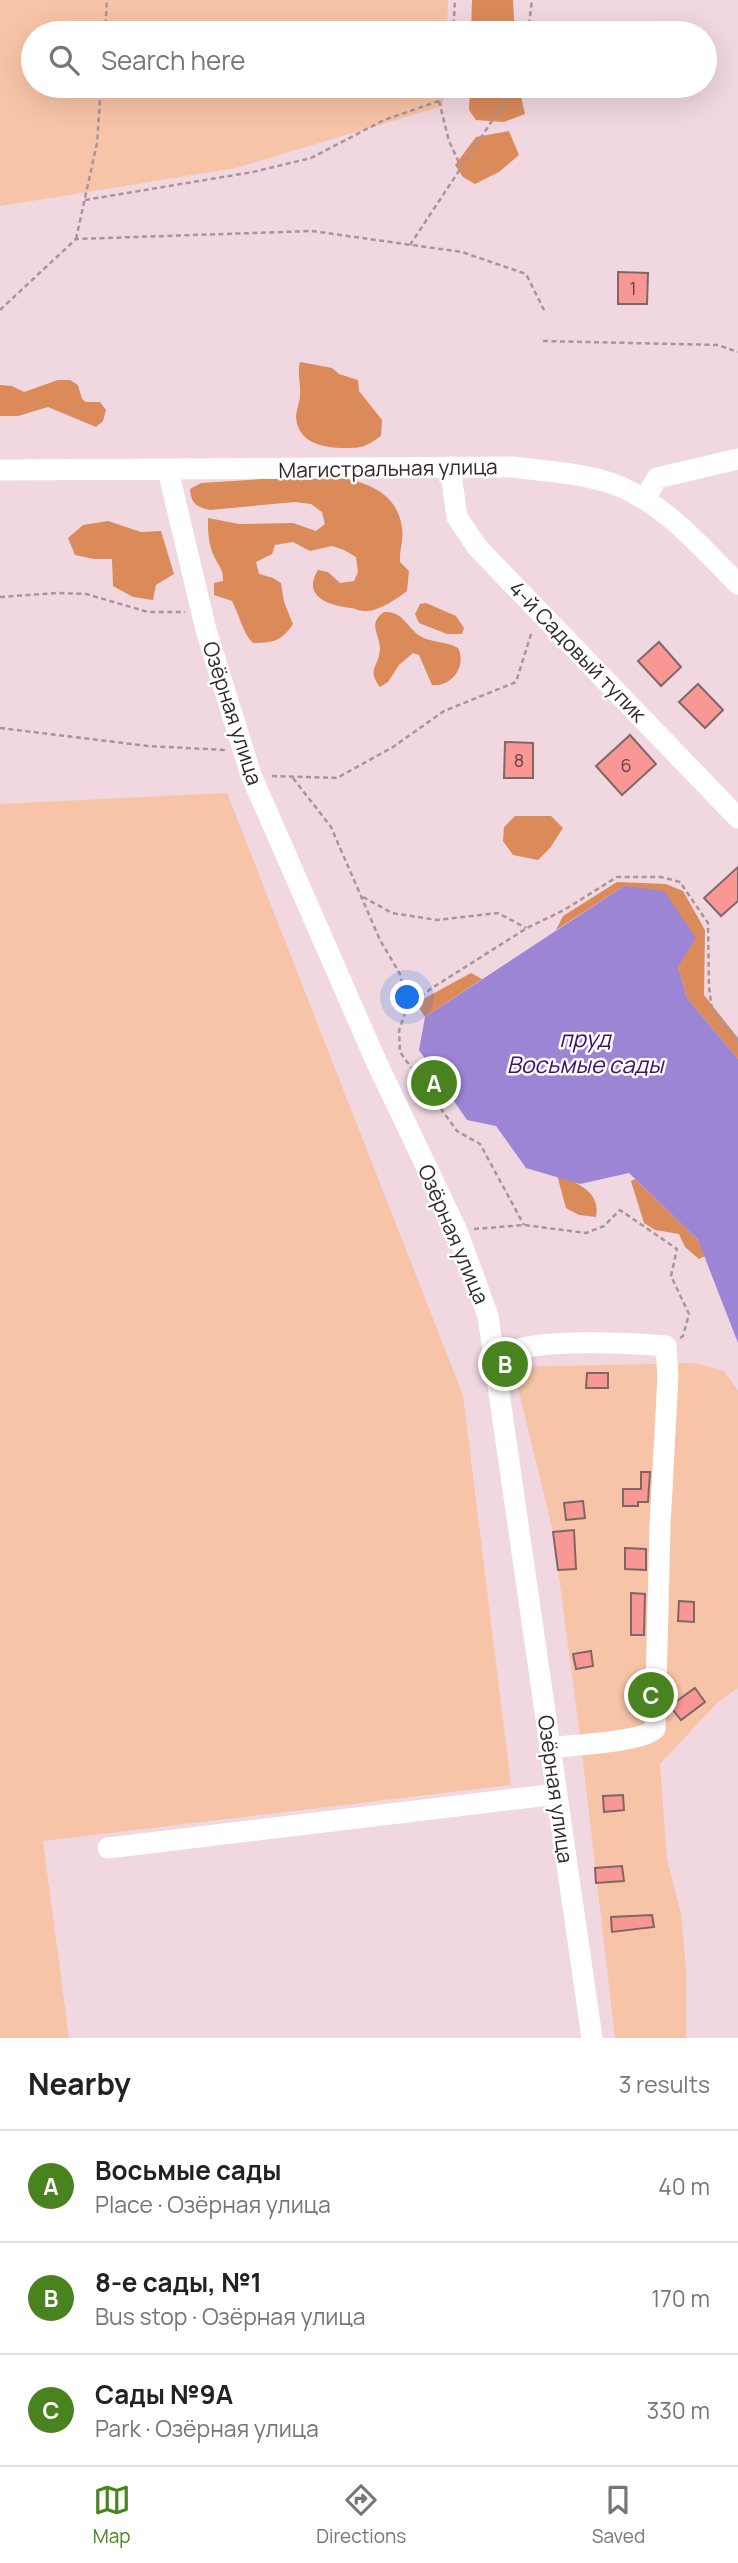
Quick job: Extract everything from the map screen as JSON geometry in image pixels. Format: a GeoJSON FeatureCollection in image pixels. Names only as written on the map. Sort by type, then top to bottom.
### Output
{"type":"FeatureCollection","features":[{"type":"Feature","properties":{"kind":"street"},"geometry":{"type":"LineString","coordinates":[[645,499],[657,478],[738,459]]}},
{"type":"Feature","properties":{"kind":"street","name":"4-й Садовый тупик"},"geometry":{"type":"LineString","coordinates":[[450,467],[457,517],[477,547],[738,818]]}},
{"type":"Feature","properties":{"kind":"street","name":"Магистральная улица"},"geometry":{"type":"LineString","coordinates":[[0,470],[514,467],[576,475],[620,486],[645,499],[668,516],[738,584]]}},
{"type":"Feature","properties":{"kind":"street","name":"Озёрная улица"},"geometry":{"type":"LineString","coordinates":[[168,470],[206,630],[251,775],[376,1061],[457,1231],[488,1316],[592,2038]]}},
{"type":"Feature","properties":{"kind":"street"},"geometry":{"type":"LineString","coordinates":[[494,1362],[509,1353],[535,1346],[630,1342],[666,1346],[668,1376],[660,1526],[655,1729],[650,1734],[635,1738],[550,1748]]}},
{"type":"Feature","properties":{"kind":"street"},"geometry":{"type":"LineString","coordinates":[[108,1848],[557,1794]]}},
{"type":"Feature","properties":{"kind":"path"},"geometry":{"type":"LineString","coordinates":[[106,21],[107,0]]}},
{"type":"Feature","properties":{"kind":"path"},"geometry":{"type":"LineString","coordinates":[[454,21],[455,0]]}},
{"type":"Feature","properties":{"kind":"path"},"geometry":{"type":"LineString","coordinates":[[529,21],[532,0]]}},
{"type":"Feature","properties":{"kind":"path"},"geometry":{"type":"LineString","coordinates":[[0,310],[76,239],[97,143],[100,98]]}},
{"type":"Feature","properties":{"kind":"path"},"geometry":{"type":"LineString","coordinates":[[441,98],[439,101],[449,141],[461,167]]}},
{"type":"Feature","properties":{"kind":"path"},"geometry":{"type":"LineString","coordinates":[[410,245],[507,98]]}},
{"type":"Feature","properties":{"kind":"path"},"geometry":{"type":"LineString","coordinates":[[85,200],[253,172],[311,159],[384,120],[439,101]]}},
{"type":"Feature","properties":{"kind":"path"},"geometry":{"type":"LineString","coordinates":[[76,239],[312,231],[462,252],[526,274],[544,310]]}},
{"type":"Feature","properties":{"kind":"path"},"geometry":{"type":"LineString","coordinates":[[543,341],[718,345],[738,352]]}},
{"type":"Feature","properties":{"kind":"path"},"geometry":{"type":"LineString","coordinates":[[0,597],[86,594],[148,612],[185,612]]}},
{"type":"Feature","properties":{"kind":"path"},"geometry":{"type":"LineString","coordinates":[[251,775],[337,778],[393,747],[444,711],[516,682],[538,610]]}},
{"type":"Feature","properties":{"kind":"path"},"geometry":{"type":"LineString","coordinates":[[0,728],[148,746],[243,752]]}},
{"type":"Feature","properties":{"kind":"path"},"geometry":{"type":"LineString","coordinates":[[293,778],[331,827],[380,940],[400,974],[407,1007],[399,1031],[400,1052],[457,1131],[480,1144],[524,1225]]}},
{"type":"Feature","properties":{"kind":"path"},"geometry":{"type":"LineString","coordinates":[[407,1007],[432,988],[527,929],[617,877],[661,877],[680,882],[708,923],[712,1010],[738,1041]]}},
{"type":"Feature","properties":{"kind":"path"},"geometry":{"type":"LineString","coordinates":[[363,897],[392,912],[436,920],[498,913],[527,929]]}},
{"type":"Feature","properties":{"kind":"path"},"geometry":{"type":"LineString","coordinates":[[457,1231],[524,1225],[586,1233],[604,1226],[620,1210],[677,1249],[671,1276],[690,1314],[683,1336],[666,1346]]}},
{"type":"Feature","properties":{"kind":"shaded area"},"geometry":{"type":"Polygon","coordinates":[[[0,0],[448,0],[447,21],[21,21],[21,98],[443,98],[443,106],[236,168],[0,206],[0,0]]]}},
{"type":"Feature","properties":{"kind":"shaded area"},"geometry":{"type":"Polygon","coordinates":[[[472,0],[513,0],[514,21],[471,21],[472,0]]]}},
{"type":"Feature","properties":{"kind":"shaded area"},"geometry":{"type":"Polygon","coordinates":[[[470,98],[521,98],[525,114],[504,122],[476,120],[469,110],[470,98]]]}},
{"type":"Feature","properties":{"kind":"shaded area"},"geometry":{"type":"Polygon","coordinates":[[[509,131],[519,155],[499,172],[475,184],[463,177],[455,165],[476,137],[509,131]]]}},
{"type":"Feature","properties":{"kind":"shaded area"},"geometry":{"type":"Polygon","coordinates":[[[300,362],[332,368],[339,374],[358,380],[359,391],[382,420],[381,436],[371,443],[348,448],[325,446],[306,438],[296,417],[300,398],[300,362]]]}},
{"type":"Feature","properties":{"kind":"shaded area"},"geometry":{"type":"Polygon","coordinates":[[[58,380],[70,380],[78,385],[82,399],[86,402],[100,402],[106,410],[103,421],[96,427],[48,407],[18,416],[0,416],[0,385],[12,386],[24,392],[58,380]]]}},
{"type":"Feature","properties":{"kind":"shaded area"},"geometry":{"type":"Polygon","coordinates":[[[325,475],[363,483],[384,495],[393,504],[399,514],[402,528],[400,562],[409,571],[407,591],[373,610],[364,611],[335,605],[315,593],[314,579],[318,570],[328,572],[340,583],[354,581],[358,572],[356,557],[332,546],[310,551],[293,542],[275,545],[272,554],[256,562],[259,574],[281,583],[284,602],[293,624],[276,640],[253,643],[232,601],[214,595],[214,583],[223,581],[223,577],[210,545],[208,518],[239,524],[293,523],[316,531],[325,524],[322,512],[311,504],[295,502],[210,510],[195,504],[190,489],[201,483],[325,475]]]}},
{"type":"Feature","properties":{"kind":"shaded area"},"geometry":{"type":"Polygon","coordinates":[[[108,521],[141,532],[161,531],[174,574],[156,585],[153,600],[133,597],[113,586],[112,559],[75,555],[68,538],[83,525],[108,521]]]}},
{"type":"Feature","properties":{"kind":"shaded area"},"geometry":{"type":"Polygon","coordinates":[[[426,603],[456,616],[464,628],[462,634],[447,634],[419,623],[415,614],[420,604],[426,603]]]}},
{"type":"Feature","properties":{"kind":"shaded area"},"geometry":{"type":"Polygon","coordinates":[[[384,612],[396,614],[424,638],[458,648],[461,662],[456,674],[446,683],[432,685],[419,655],[413,653],[399,665],[388,682],[380,687],[374,676],[380,649],[375,625],[384,612]]]}},
{"type":"Feature","properties":{"kind":"shaded area"},"geometry":{"type":"Polygon","coordinates":[[[227,793],[463,1395],[511,1785],[43,1841],[69,2038],[0,2038],[0,804],[227,793]]]}},
{"type":"Feature","properties":{"kind":"shaded area"},"geometry":{"type":"Polygon","coordinates":[[[515,816],[551,816],[563,828],[538,860],[513,855],[503,841],[504,827],[515,816]]]}},
{"type":"Feature","properties":{"kind":"shaded area"},"geometry":{"type":"Polygon","coordinates":[[[617,882],[666,884],[683,891],[705,930],[704,995],[738,1038],[738,1059],[687,998],[678,967],[624,886],[556,930],[563,916],[617,882]]]}},
{"type":"Feature","properties":{"kind":"shaded area"},"geometry":{"type":"Polygon","coordinates":[[[471,973],[482,979],[425,1017],[416,1003],[471,973]]]}},
{"type":"Feature","properties":{"kind":"shaded area"},"geometry":{"type":"Polygon","coordinates":[[[557,1175],[591,1194],[597,1208],[596,1217],[579,1215],[566,1208],[557,1175]]]}},
{"type":"Feature","properties":{"kind":"shaded area"},"geometry":{"type":"Polygon","coordinates":[[[635,1179],[698,1240],[705,1256],[699,1259],[685,1247],[679,1234],[655,1230],[644,1223],[631,1181],[635,1179]]]}},
{"type":"Feature","properties":{"kind":"shaded area"},"geometry":{"type":"Polygon","coordinates":[[[695,1363],[724,1371],[738,1391],[738,1688],[718,1702],[660,1764],[667,1860],[681,1913],[686,1968],[686,2038],[615,2038],[553,1532],[513,1367],[695,1363]]]}},
{"type":"Feature","properties":{"kind":"water","name":"пруд Восьмые сады"},"geometry":{"type":"Polygon","coordinates":[[[624,886],[664,891],[696,938],[678,967],[687,998],[738,1059],[738,1343],[698,1240],[629,1173],[580,1184],[526,1168],[496,1126],[467,1120],[419,1050],[425,1017],[624,886]]]}},
{"type":"Feature","properties":{"kind":"building"},"geometry":{"type":"Polygon","coordinates":[[[618,272],[648,273],[647,304],[618,304],[618,272]]]}},
{"type":"Feature","properties":{"kind":"building"},"geometry":{"type":"Polygon","coordinates":[[[659,642],[681,667],[661,686],[638,661],[659,642]]]}},
{"type":"Feature","properties":{"kind":"building"},"geometry":{"type":"Polygon","coordinates":[[[698,684],[723,710],[705,728],[679,702],[698,684]]]}},
{"type":"Feature","properties":{"kind":"building"},"geometry":{"type":"Polygon","coordinates":[[[630,735],[656,764],[622,795],[596,766],[630,735]]]}},
{"type":"Feature","properties":{"kind":"building"},"geometry":{"type":"Polygon","coordinates":[[[505,742],[533,743],[533,778],[504,778],[505,742]]]}},
{"type":"Feature","properties":{"kind":"building"},"geometry":{"type":"Polygon","coordinates":[[[738,867],[738,901],[721,916],[704,898],[738,867]]]}},
{"type":"Feature","properties":{"kind":"building"},"geometry":{"type":"Polygon","coordinates":[[[587,1373],[608,1373],[608,1388],[586,1388],[587,1373]]]}},
{"type":"Feature","properties":{"kind":"building"},"geometry":{"type":"Polygon","coordinates":[[[641,1472],[650,1472],[648,1502],[638,1502],[638,1506],[623,1506],[623,1489],[641,1489],[641,1472]]]}},
{"type":"Feature","properties":{"kind":"building"},"geometry":{"type":"Polygon","coordinates":[[[583,1501],[585,1518],[566,1520],[564,1503],[583,1501]]]}},
{"type":"Feature","properties":{"kind":"building"},"geometry":{"type":"Polygon","coordinates":[[[574,1530],[576,1569],[558,1570],[553,1532],[574,1530]]]}},
{"type":"Feature","properties":{"kind":"building"},"geometry":{"type":"Polygon","coordinates":[[[625,1548],[646,1549],[646,1570],[625,1569],[625,1548]]]}},
{"type":"Feature","properties":{"kind":"building"},"geometry":{"type":"Polygon","coordinates":[[[631,1593],[645,1594],[644,1635],[631,1635],[631,1593]]]}},
{"type":"Feature","properties":{"kind":"building"},"geometry":{"type":"Polygon","coordinates":[[[679,1601],[694,1602],[694,1622],[678,1621],[679,1601]]]}},
{"type":"Feature","properties":{"kind":"building"},"geometry":{"type":"Polygon","coordinates":[[[591,1651],[593,1666],[576,1669],[573,1654],[591,1651]]]}},
{"type":"Feature","properties":{"kind":"building"},"geometry":{"type":"Polygon","coordinates":[[[695,1688],[705,1702],[681,1720],[670,1706],[695,1688]]]}},
{"type":"Feature","properties":{"kind":"building"},"geometry":{"type":"Polygon","coordinates":[[[623,1795],[624,1810],[604,1812],[603,1796],[623,1795]]]}},
{"type":"Feature","properties":{"kind":"building"},"geometry":{"type":"Polygon","coordinates":[[[622,1866],[624,1881],[596,1883],[595,1868],[622,1866]]]}},
{"type":"Feature","properties":{"kind":"building"},"geometry":{"type":"Polygon","coordinates":[[[652,1915],[654,1927],[612,1932],[611,1917],[652,1915]]]}},
{"type":"Feature","properties":{"kind":"place","name":"Восьмые сады"},"geometry":{"type":"Point","coordinates":[434,1083]}},
{"type":"Feature","properties":{"kind":"place","name":"8-е сады, №1"},"geometry":{"type":"Point","coordinates":[505,1364]}},
{"type":"Feature","properties":{"kind":"place","name":"Сады №9А"},"geometry":{"type":"Point","coordinates":[651,1695]}}]}
